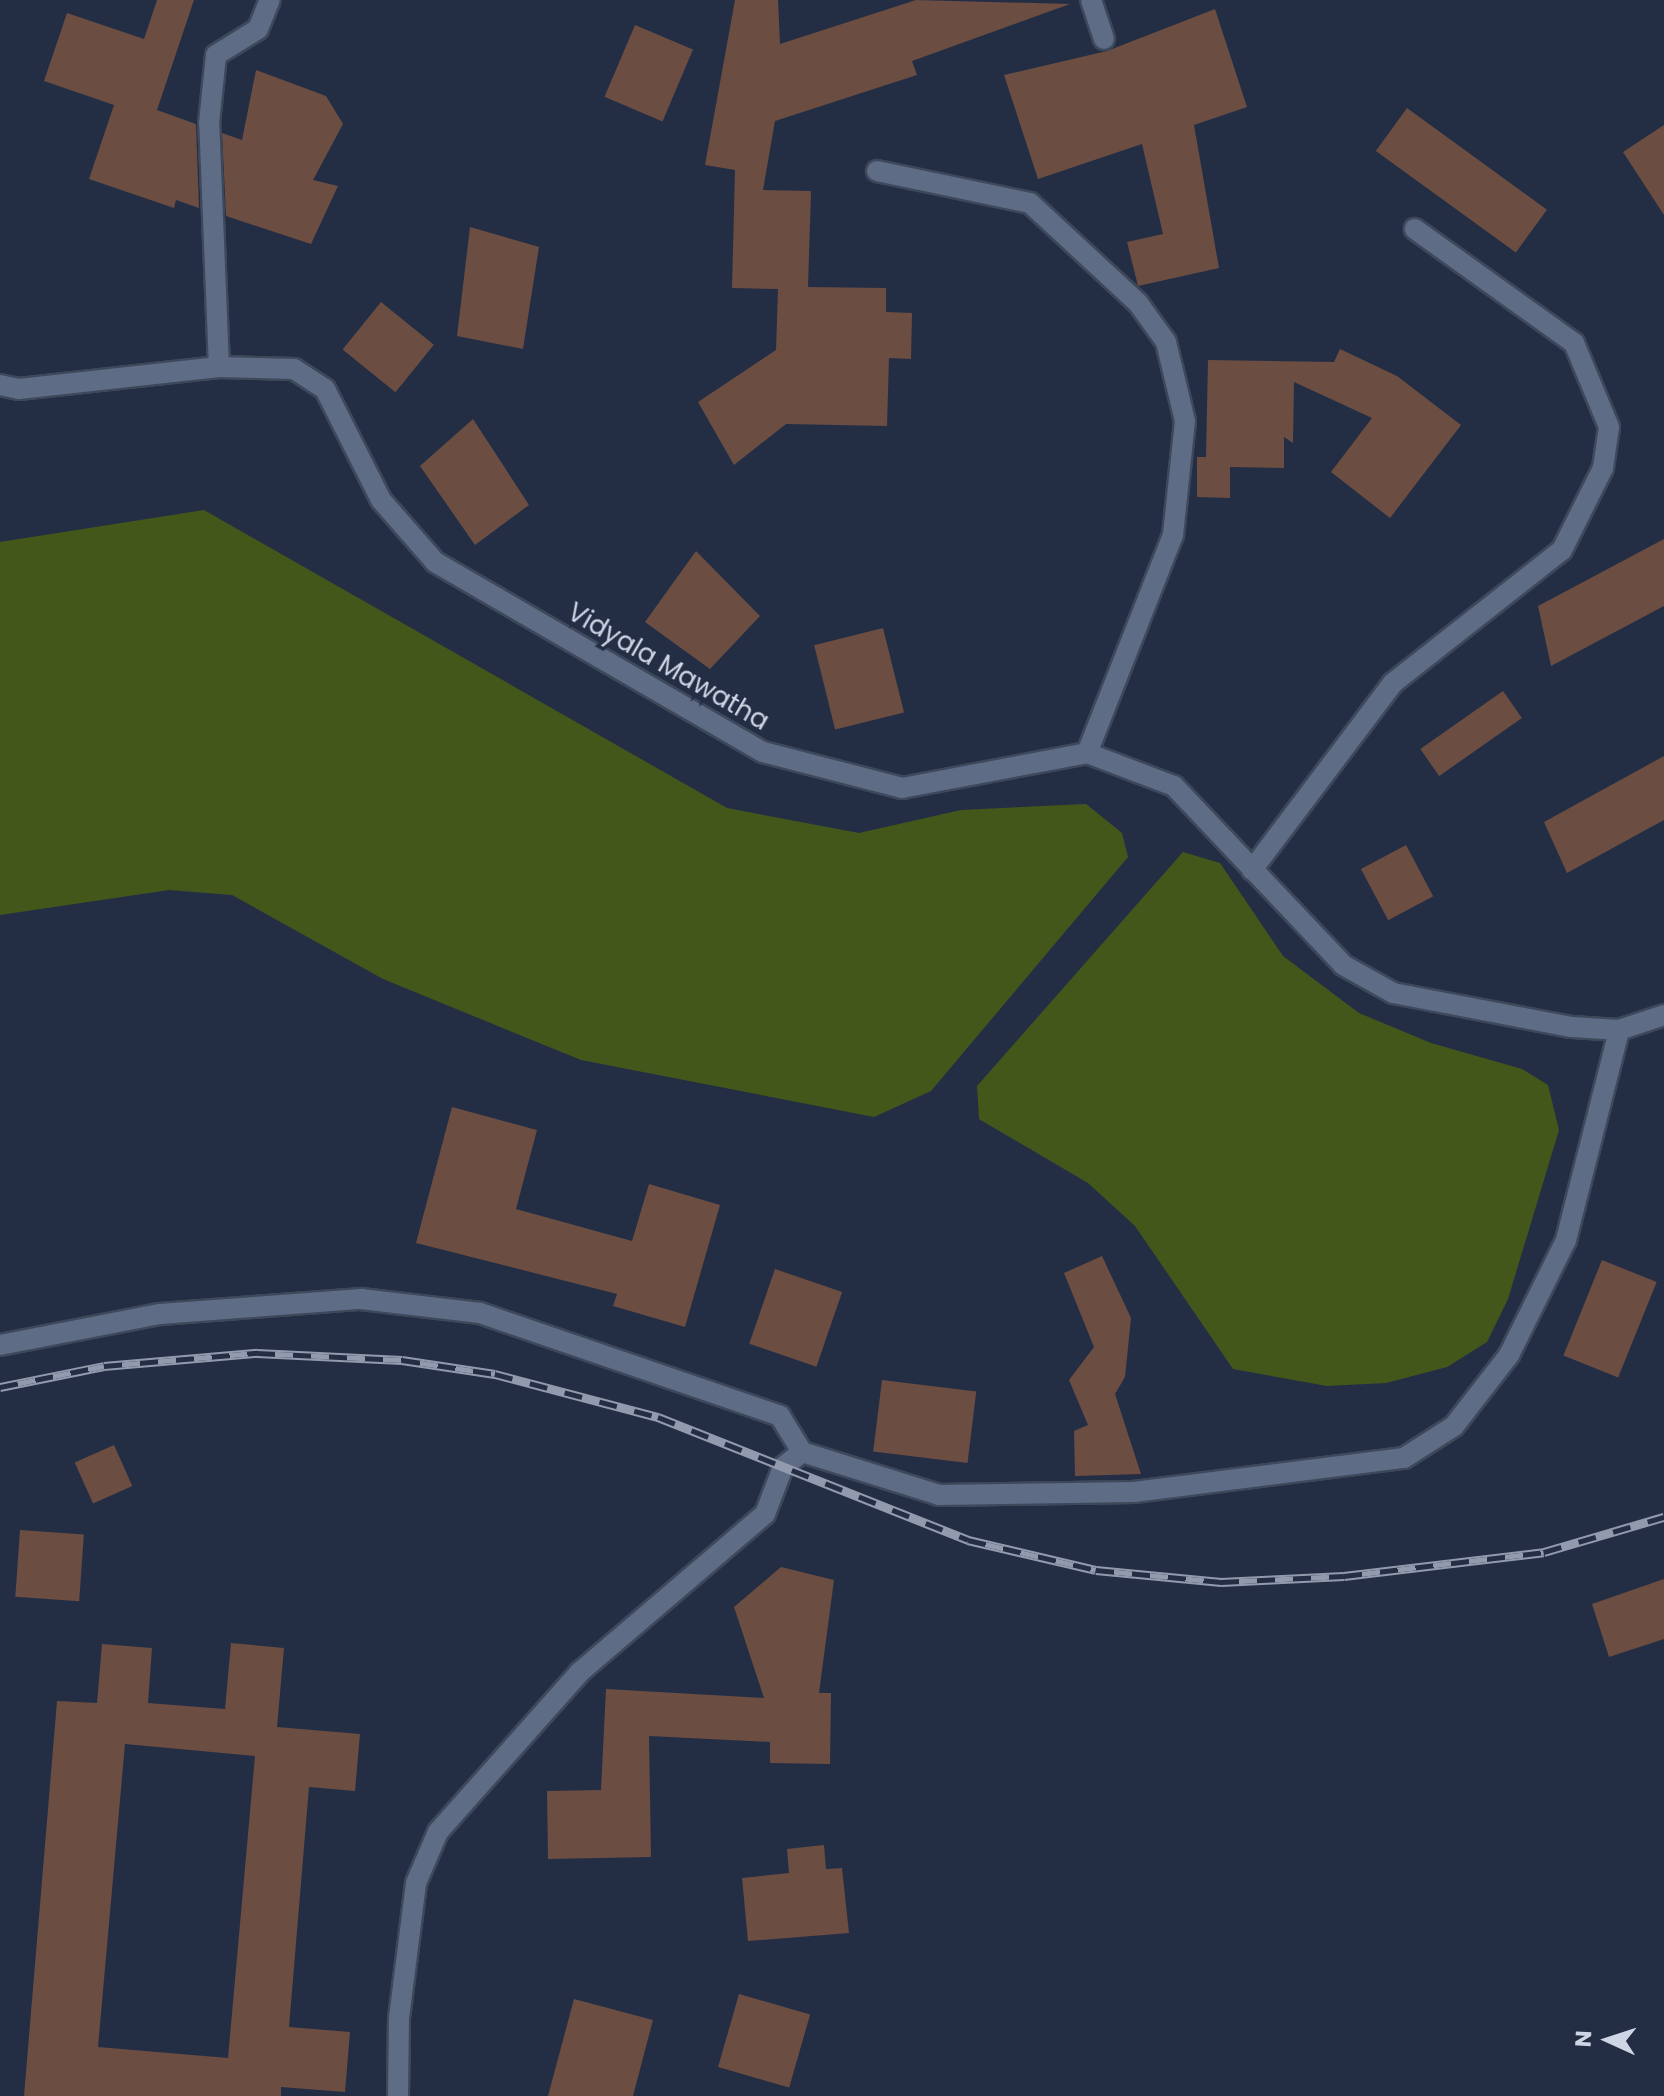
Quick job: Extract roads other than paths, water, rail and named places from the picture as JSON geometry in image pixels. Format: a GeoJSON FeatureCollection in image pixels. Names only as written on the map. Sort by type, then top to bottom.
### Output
{"type":"FeatureCollection","features":[{"type":"Feature","properties":{"kind":"street"},"geometry":{"type":"LineString","coordinates":[[219,367],[209,123],[216,55],[258,29],[270,0]]}},
{"type":"Feature","properties":{"kind":"street"},"geometry":{"type":"LineString","coordinates":[[1091,0],[1104,39]]}},
{"type":"Feature","properties":{"kind":"street"},"geometry":{"type":"LineString","coordinates":[[877,171],[1030,203],[1138,303],[1166,342],[1185,421],[1173,535],[1087,753],[1174,786],[1343,965],[1393,993],[1619,1030],[1664,1015]]}},
{"type":"Feature","properties":{"kind":"street"},"geometry":{"type":"LineString","coordinates":[[1252,870],[1393,683],[1562,550],[1603,468],[1609,427],[1574,343],[1415,229]]}},
{"type":"Feature","properties":{"kind":"street","name":"Vidyala Mawatha"},"geometry":{"type":"LineString","coordinates":[[0,385],[19,389],[219,367],[294,369],[325,389],[381,500],[435,562],[763,752],[902,788],[1087,753]]}},
{"type":"Feature","properties":{"kind":"street"},"geometry":{"type":"LineString","coordinates":[[0,1345],[160,1314],[361,1299],[480,1313],[780,1416],[802,1452],[939,1495],[1134,1492],[1404,1458],[1454,1426],[1509,1355],[1566,1240],[1619,1030]]}},
{"type":"Feature","properties":{"kind":"street"},"geometry":{"type":"LineString","coordinates":[[398,2096],[399,2018],[416,1883],[438,1832],[580,1672],[765,1514],[783,1467],[802,1452]]}},
{"type":"Feature","properties":{"kind":"railway"},"geometry":{"type":"LineString","coordinates":[[0,1387],[104,1366],[257,1353],[402,1360],[495,1374],[658,1417],[968,1540],[1096,1570],[1221,1582],[1344,1576],[1544,1552],[1664,1517]]}}]}
